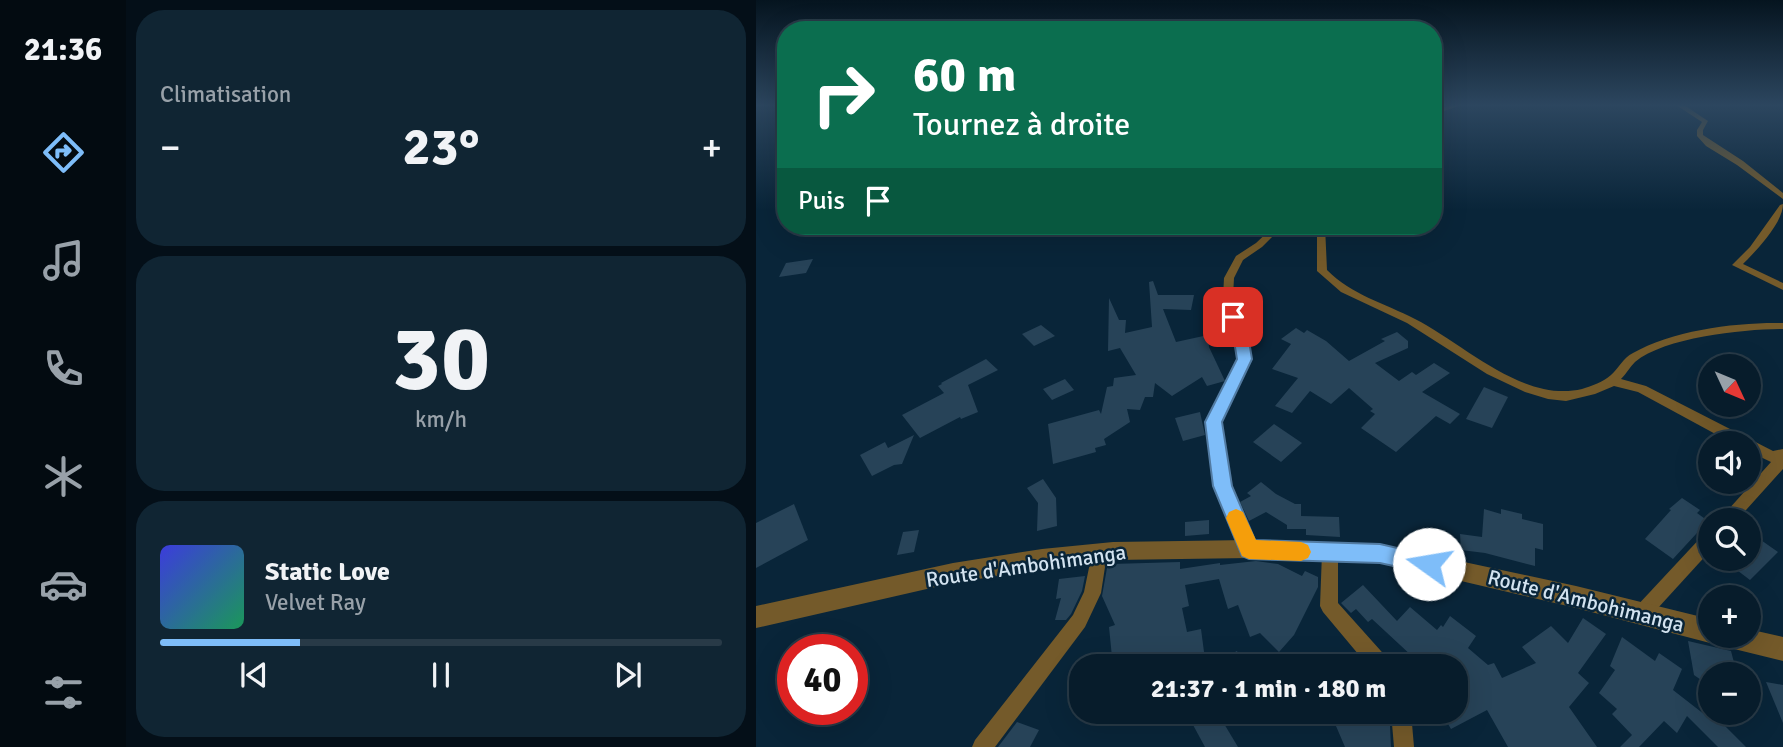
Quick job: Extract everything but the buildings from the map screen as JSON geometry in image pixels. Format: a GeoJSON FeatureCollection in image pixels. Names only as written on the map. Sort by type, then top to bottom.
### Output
{"type":"FeatureCollection","features":[{"type":"Feature","properties":{"kind":"street"},"geometry":{"type":"LineString","coordinates":[[1704,140],[1740,163],[1783,197]]}},
{"type":"Feature","properties":{"kind":"street"},"geometry":{"type":"LineString","coordinates":[[1783,207],[1738,265],[1783,287]]}},
{"type":"Feature","properties":{"kind":"street"},"geometry":{"type":"LineString","coordinates":[[1249,550],[1223,486],[1213,422],[1245,359],[1228,297],[1231,270],[1238,258],[1270,235]]}},
{"type":"Feature","properties":{"kind":"street"},"geometry":{"type":"LineString","coordinates":[[1321,235],[1322,271],[1331,281],[1356,296],[1408,319],[1496,374],[1551,394],[1567,396],[1586,392],[1612,381],[1634,357],[1663,345],[1760,325],[1783,326]]}},
{"type":"Feature","properties":{"kind":"street"},"geometry":{"type":"LineString","coordinates":[[1612,381],[1642,388],[1722,431]]}},
{"type":"Feature","properties":{"kind":"street"},"geometry":{"type":"LineString","coordinates":[[1761,452],[1772,457],[1783,457]]}},
{"type":"Feature","properties":{"kind":"street"},"geometry":{"type":"LineString","coordinates":[[1738,508],[1783,457]]}},
{"type":"Feature","properties":{"kind":"street","name":"Route d'Ambohimanga"},"geometry":{"type":"LineString","coordinates":[[756,617],[953,573],[1113,551],[1249,550],[1380,553],[1698,628]]}},
{"type":"Feature","properties":{"kind":"street"},"geometry":{"type":"LineString","coordinates":[[982,747],[1079,621],[1092,593],[1097,563],[1113,551]]}},
{"type":"Feature","properties":{"kind":"street"},"geometry":{"type":"LineString","coordinates":[[1641,614],[1698,551]]}},
{"type":"Feature","properties":{"kind":"street"},"geometry":{"type":"LineString","coordinates":[[1330,553],[1329,606],[1371,654]]}},
{"type":"Feature","properties":{"kind":"street"},"geometry":{"type":"LineString","coordinates":[[1761,644],[1783,649]]}},
{"type":"Feature","properties":{"kind":"street"},"geometry":{"type":"LineString","coordinates":[[1402,724],[1404,747]]}},
{"type":"Feature","properties":{"kind":"slow traffic"},"geometry":{"type":"LineString","coordinates":[[1236,518],[1249,550],[1301,552]]}},
{"type":"Feature","properties":{"kind":"route"},"geometry":{"type":"LineString","coordinates":[[1233,317],[1245,359],[1213,422],[1223,486],[1249,550],[1380,553],[1429,564]]}}]}
